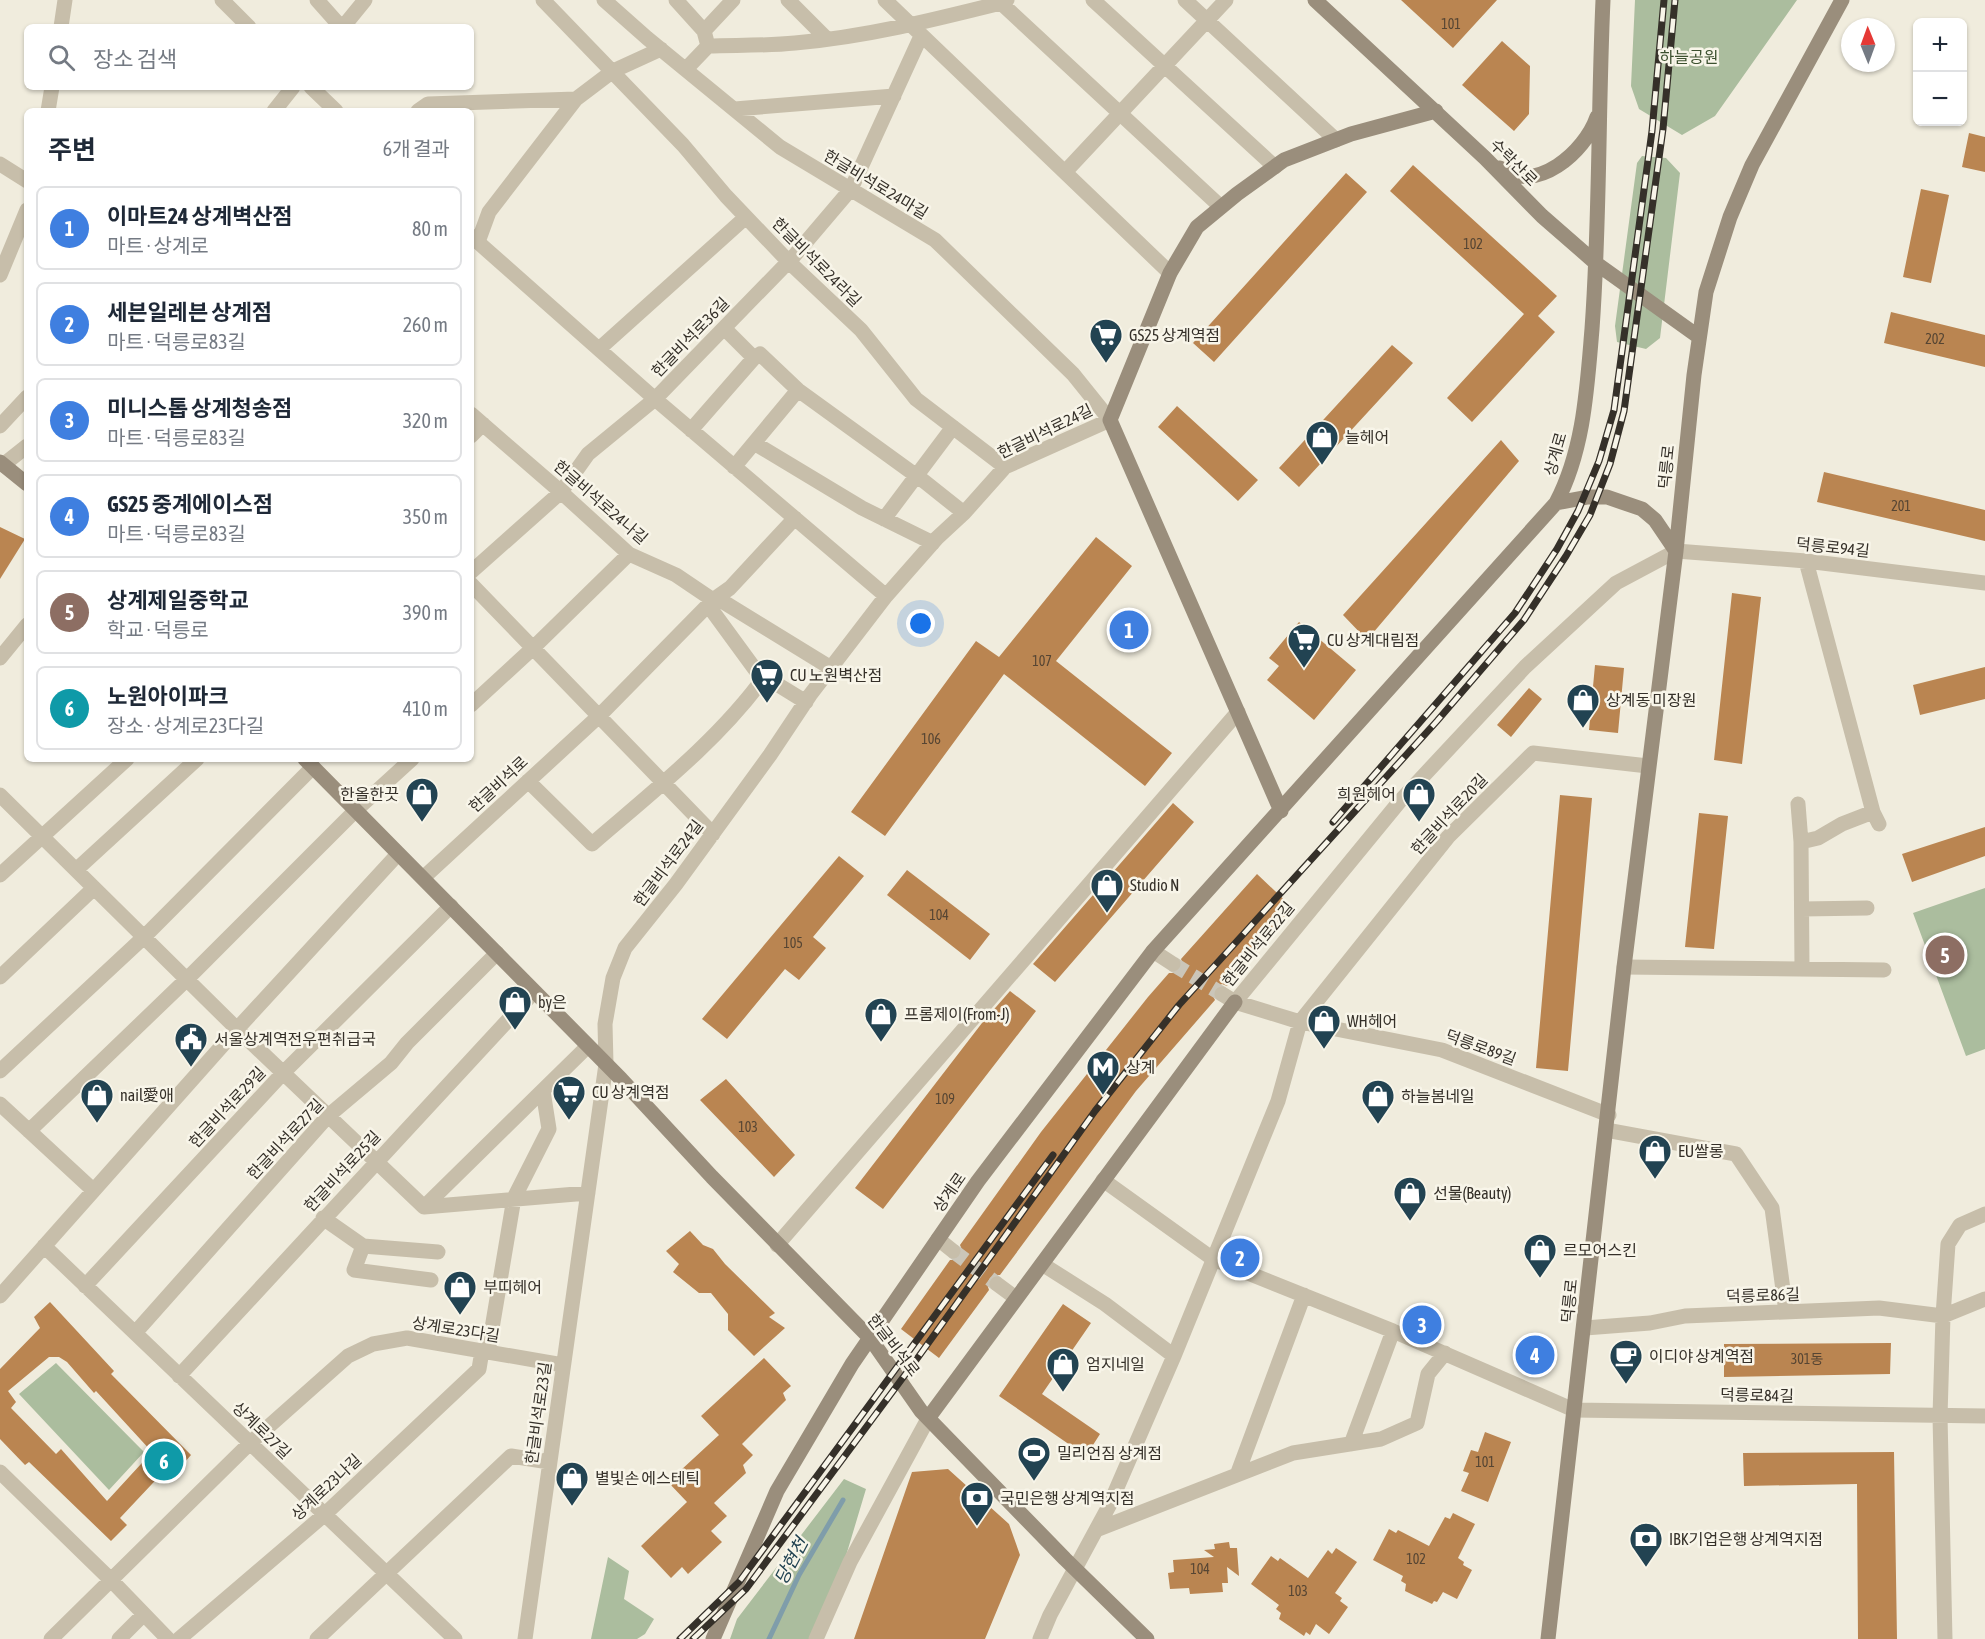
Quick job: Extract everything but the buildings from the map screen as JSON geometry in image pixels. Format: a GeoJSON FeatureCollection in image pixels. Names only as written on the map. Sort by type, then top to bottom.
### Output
{"type":"FeatureCollection","features":[{"type":"Feature","properties":{"kind":"main road","name":"수락산로"},"geometry":{"type":"LineString","coordinates":[[1315,0],[1436,111],[1542,216],[1597,264],[1699,337]]}},
{"type":"Feature","properties":{"kind":"main road","name":"상계로"},"geometry":{"type":"LineString","coordinates":[[713,1639],[777,1491],[852,1364],[978,1181],[1153,951],[1556,503],[1572,465],[1584,408],[1597,264],[1603,0]]}},
{"type":"Feature","properties":{"kind":"main road","name":"덕릉로"},"geometry":{"type":"LineString","coordinates":[[1548,1639],[1585,1328],[1624,967],[1706,292],[1715,259],[1752,165],[1842,0]]}},
{"type":"Feature","properties":{"kind":"main road","name":"한글비석로24길"},"geometry":{"type":"LineString","coordinates":[[1110,420],[1170,273],[1197,227],[1284,160],[1351,134],[1436,111]]}},
{"type":"Feature","properties":{"kind":"main road"},"geometry":{"type":"LineString","coordinates":[[1485,158],[1505,173],[1513,175],[1534,176],[1546,172],[1580,147],[1594,126],[1599,112]]}},
{"type":"Feature","properties":{"kind":"main road"},"geometry":{"type":"LineString","coordinates":[[1110,420],[1281,811]]}},
{"type":"Feature","properties":{"kind":"main road"},"geometry":{"type":"LineString","coordinates":[[2,463],[24,481]]}},
{"type":"Feature","properties":{"kind":"main road"},"geometry":{"type":"LineString","coordinates":[[1556,503],[1588,497],[1607,497],[1641,509],[1655,520],[1676,551]]}},
{"type":"Feature","properties":{"kind":"main road","name":"한글비석로"},"geometry":{"type":"LineString","coordinates":[[309,763],[606,1064],[777,1245],[870,1338],[921,1410],[1075,1569],[1147,1639]]}},
{"type":"Feature","properties":{"kind":"main road","name":"한글비석로22길"},"geometry":{"type":"LineString","coordinates":[[928,1417],[1103,1180],[1228,998]]}},
{"type":"Feature","properties":{"kind":"street"},"geometry":{"type":"LineString","coordinates":[[61,24],[65,0]]}},
{"type":"Feature","properties":{"kind":"street"},"geometry":{"type":"LineString","coordinates":[[222,0],[246,24]]}},
{"type":"Feature","properties":{"kind":"street"},"geometry":{"type":"LineString","coordinates":[[318,0],[339,24]]}},
{"type":"Feature","properties":{"kind":"street"},"geometry":{"type":"LineString","coordinates":[[345,24],[365,0]]}},
{"type":"Feature","properties":{"kind":"street","name":"한글비석로24라길"},"geometry":{"type":"LineString","coordinates":[[543,0],[683,145],[746,217],[861,330],[916,399],[1005,467]]}},
{"type":"Feature","properties":{"kind":"street","name":"한글비석로24마길"},"geometry":{"type":"LineString","coordinates":[[604,0],[780,147],[935,240],[1073,374],[1110,420]]}},
{"type":"Feature","properties":{"kind":"street"},"geometry":{"type":"LineString","coordinates":[[676,0],[704,31],[708,46]]}},
{"type":"Feature","properties":{"kind":"street"},"geometry":{"type":"LineString","coordinates":[[704,31],[733,0]]}},
{"type":"Feature","properties":{"kind":"street"},"geometry":{"type":"LineString","coordinates":[[788,0],[827,39]]}},
{"type":"Feature","properties":{"kind":"street"},"geometry":{"type":"LineString","coordinates":[[885,0],[1170,273]]}},
{"type":"Feature","properties":{"kind":"street"},"geometry":{"type":"LineString","coordinates":[[1093,0],[1275,167]]}},
{"type":"Feature","properties":{"kind":"street"},"geometry":{"type":"LineString","coordinates":[[1185,0],[1336,140]]}},
{"type":"Feature","properties":{"kind":"street"},"geometry":{"type":"LineString","coordinates":[[1065,172],[1226,0]]}},
{"type":"Feature","properties":{"kind":"street"},"geometry":{"type":"LineString","coordinates":[[686,69],[708,46],[794,43],[916,30],[996,2],[1221,207]]}},
{"type":"Feature","properties":{"kind":"street","name":"한글비석로36길"},"geometry":{"type":"LineString","coordinates":[[474,569],[561,492],[588,454],[655,399],[789,261],[851,189],[894,96],[916,30]]}},
{"type":"Feature","properties":{"kind":"street"},"geometry":{"type":"LineString","coordinates":[[661,49],[613,71],[576,99],[489,212],[474,239],[655,399],[886,596]]}},
{"type":"Feature","properties":{"kind":"street"},"geometry":{"type":"LineString","coordinates":[[48,108],[52,90]]}},
{"type":"Feature","properties":{"kind":"street"},"geometry":{"type":"LineString","coordinates":[[276,108],[291,90]]}},
{"type":"Feature","properties":{"kind":"street"},"geometry":{"type":"LineString","coordinates":[[314,90],[333,108]]}},
{"type":"Feature","properties":{"kind":"street"},"geometry":{"type":"LineString","coordinates":[[735,110],[894,96]]}},
{"type":"Feature","properties":{"kind":"street"},"geometry":{"type":"LineString","coordinates":[[422,108],[428,104],[576,99]]}},
{"type":"Feature","properties":{"kind":"street"},"geometry":{"type":"LineString","coordinates":[[0,164],[24,179]]}},
{"type":"Feature","properties":{"kind":"street"},"geometry":{"type":"LineString","coordinates":[[0,275],[24,217]]}},
{"type":"Feature","properties":{"kind":"street"},"geometry":{"type":"LineString","coordinates":[[599,349],[746,217]]}},
{"type":"Feature","properties":{"kind":"street"},"geometry":{"type":"LineString","coordinates":[[724,328],[754,358]]}},
{"type":"Feature","properties":{"kind":"street"},"geometry":{"type":"LineString","coordinates":[[691,430],[760,354],[798,390],[964,513]]}},
{"type":"Feature","properties":{"kind":"street"},"geometry":{"type":"LineString","coordinates":[[734,467],[798,390]]}},
{"type":"Feature","properties":{"kind":"street"},"geometry":{"type":"LineString","coordinates":[[0,426],[24,400]]}},
{"type":"Feature","properties":{"kind":"street","name":"한글비석로24나길"},"geometry":{"type":"LineString","coordinates":[[474,416],[629,554],[676,575],[713,601],[831,668]]}},
{"type":"Feature","properties":{"kind":"street","name":"한글비석로24길"},"geometry":{"type":"LineString","coordinates":[[606,1064],[605,1024],[613,978],[625,948],[713,834],[806,702],[886,596],[1005,467],[1110,420]]}},
{"type":"Feature","properties":{"kind":"street"},"geometry":{"type":"LineString","coordinates":[[474,433],[483,424]]}},
{"type":"Feature","properties":{"kind":"street"},"geometry":{"type":"LineString","coordinates":[[884,519],[953,427]]}},
{"type":"Feature","properties":{"kind":"street"},"geometry":{"type":"LineString","coordinates":[[754,443],[862,508],[933,543]]}},
{"type":"Feature","properties":{"kind":"street"},"geometry":{"type":"LineString","coordinates":[[2,463],[24,448]]}},
{"type":"Feature","properties":{"kind":"street"},"geometry":{"type":"LineString","coordinates":[[795,518],[730,588],[713,601],[757,672],[806,702]]}},
{"type":"Feature","properties":{"kind":"street","name":"덕릉로94길"},"geometry":{"type":"LineString","coordinates":[[1676,551],[1806,561],[1985,583]]}},
{"type":"Feature","properties":{"kind":"street","name":"한글비석로22길"},"geometry":{"type":"LineString","coordinates":[[1228,998],[1400,801],[1525,667],[1616,583],[1676,551]]}},
{"type":"Feature","properties":{"kind":"street"},"geometry":{"type":"LineString","coordinates":[[474,702],[629,554]]}},
{"type":"Feature","properties":{"kind":"street"},"geometry":{"type":"LineString","coordinates":[[1801,842],[1818,838],[1842,824],[1876,818],[1806,561]]}},
{"type":"Feature","properties":{"kind":"street"},"geometry":{"type":"LineString","coordinates":[[474,587],[713,834]]}},
{"type":"Feature","properties":{"kind":"street","name":"한글비석로"},"geometry":{"type":"LineString","coordinates":[[423,878],[599,716],[713,601]]}},
{"type":"Feature","properties":{"kind":"street"},"geometry":{"type":"LineString","coordinates":[[0,658],[24,629]]}},
{"type":"Feature","properties":{"kind":"street"},"geometry":{"type":"LineString","coordinates":[[528,781],[592,844],[663,783],[727,721],[750,697],[765,676]]}},
{"type":"Feature","properties":{"kind":"street"},"geometry":{"type":"LineString","coordinates":[[777,1245],[1238,712]]}},
{"type":"Feature","properties":{"kind":"street","name":"한글비석로20길"},"geometry":{"type":"LineString","coordinates":[[1040,1639],[1050,1615],[1109,1506],[1174,1356],[1278,1101],[1300,1022],[1448,837],[1533,753],[1648,766]]}},
{"type":"Feature","properties":{"kind":"street"},"geometry":{"type":"LineString","coordinates":[[0,875],[124,762]]}},
{"type":"Feature","properties":{"kind":"street"},"geometry":{"type":"LineString","coordinates":[[76,870],[194,762]]}},
{"type":"Feature","properties":{"kind":"street"},"geometry":{"type":"LineString","coordinates":[[29,1131],[186,979],[355,810],[409,762]]}},
{"type":"Feature","properties":{"kind":"street"},"geometry":{"type":"LineString","coordinates":[[0,1071],[144,937],[309,763]]}},
{"type":"Feature","properties":{"kind":"street"},"geometry":{"type":"LineString","coordinates":[[0,795],[237,1029],[424,1207],[588,1193]]}},
{"type":"Feature","properties":{"kind":"street"},"geometry":{"type":"LineString","coordinates":[[1798,804],[1801,842],[1802,969]]}},
{"type":"Feature","properties":{"kind":"street"},"geometry":{"type":"LineString","coordinates":[[0,1296],[237,1029],[398,854]]}},
{"type":"Feature","properties":{"kind":"street"},"geometry":{"type":"LineString","coordinates":[[0,977],[94,888]]}},
{"type":"Feature","properties":{"kind":"street","name":"한글비석로29길"},"geometry":{"type":"LineString","coordinates":[[85,1286],[283,1073],[451,906]]}},
{"type":"Feature","properties":{"kind":"street"},"geometry":{"type":"LineString","coordinates":[[1802,909],[1867,908]]}},
{"type":"Feature","properties":{"kind":"street"},"geometry":{"type":"LineString","coordinates":[[1153,951],[1173,964]]}},
{"type":"Feature","properties":{"kind":"street","name":"한글비석로27길"},"geometry":{"type":"LineString","coordinates":[[135,1333],[328,1116],[391,1064],[406,1043],[496,953]]}},
{"type":"Feature","properties":{"kind":"street"},"geometry":{"type":"LineString","coordinates":[[1624,967],[1884,970]]}},
{"type":"Feature","properties":{"kind":"street","name":"한글비석로25길"},"geometry":{"type":"LineString","coordinates":[[179,1376],[375,1161],[534,992]]}},
{"type":"Feature","properties":{"kind":"street"},"geometry":{"type":"LineString","coordinates":[[1228,998],[1300,1022]]}},
{"type":"Feature","properties":{"kind":"street","name":"덕릉로89길"},"geometry":{"type":"LineString","coordinates":[[1300,1022],[1442,1050],[1607,1123],[1736,1154],[1772,1208],[1786,1312]]}},
{"type":"Feature","properties":{"kind":"street"},"geometry":{"type":"LineString","coordinates":[[424,1207],[588,1046]]}},
{"type":"Feature","properties":{"kind":"street","name":"한글비석로23길"},"geometry":{"type":"LineString","coordinates":[[525,1639],[606,1064]]}},
{"type":"Feature","properties":{"kind":"street","name":"상계로23나길"},"geometry":{"type":"LineString","coordinates":[[179,1639],[324,1515],[479,1369],[485,1351],[514,1198],[549,1129],[543,1091]]}},
{"type":"Feature","properties":{"kind":"street"},"geometry":{"type":"LineString","coordinates":[[0,1104],[93,1191]]}},
{"type":"Feature","properties":{"kind":"street"},"geometry":{"type":"LineString","coordinates":[[1103,1180],[1213,1259],[1393,1331],[1574,1410]]}},
{"type":"Feature","properties":{"kind":"street"},"geometry":{"type":"LineString","coordinates":[[1945,1639],[1940,1416],[1948,1244],[1960,1226],[1985,1215]]}},
{"type":"Feature","properties":{"kind":"street"},"geometry":{"type":"LineString","coordinates":[[323,1218],[363,1246],[438,1252]]}},
{"type":"Feature","properties":{"kind":"street"},"geometry":{"type":"LineString","coordinates":[[938,1239],[953,1251]]}},
{"type":"Feature","properties":{"kind":"street","name":"상계로27길"},"geometry":{"type":"LineString","coordinates":[[44,1246],[455,1639]]}},
{"type":"Feature","properties":{"kind":"street"},"geometry":{"type":"LineString","coordinates":[[363,1246],[354,1270],[431,1280]]}},
{"type":"Feature","properties":{"kind":"street"},"geometry":{"type":"LineString","coordinates":[[1042,1264],[1105,1304],[1174,1356]]}},
{"type":"Feature","properties":{"kind":"street"},"geometry":{"type":"LineString","coordinates":[[997,1284],[1016,1298]]}},
{"type":"Feature","properties":{"kind":"street"},"geometry":{"type":"LineString","coordinates":[[1237,1475],[1304,1295]]}},
{"type":"Feature","properties":{"kind":"street"},"geometry":{"type":"LineString","coordinates":[[1943,1316],[1985,1299]]}},
{"type":"Feature","properties":{"kind":"street","name":"덕릉로86길"},"geometry":{"type":"LineString","coordinates":[[1585,1328],[1650,1323],[1685,1316],[1879,1308],[1943,1316]]}},
{"type":"Feature","properties":{"kind":"street"},"geometry":{"type":"LineString","coordinates":[[1351,1444],[1393,1331]]}},
{"type":"Feature","properties":{"kind":"street","name":"상계로23다길"},"geometry":{"type":"LineString","coordinates":[[51,1639],[250,1443],[348,1356],[373,1344],[407,1338],[563,1365]]}},
{"type":"Feature","properties":{"kind":"street"},"geometry":{"type":"LineString","coordinates":[[1096,1530],[1293,1453],[1381,1439],[1417,1423],[1428,1374],[1444,1353]]}},
{"type":"Feature","properties":{"kind":"street","name":"덕릉로84길"},"geometry":{"type":"LineString","coordinates":[[1574,1410],[1985,1416]]}},
{"type":"Feature","properties":{"kind":"street"},"geometry":{"type":"LineString","coordinates":[[816,1639],[850,1562],[928,1417]]}},
{"type":"Feature","properties":{"kind":"street"},"geometry":{"type":"LineString","coordinates":[[317,1639],[511,1456],[549,1462]]}},
{"type":"Feature","properties":{"kind":"street"},"geometry":{"type":"LineString","coordinates":[[0,1472],[168,1639]]}},
{"type":"Feature","properties":{"kind":"street"},"geometry":{"type":"LineString","coordinates":[[119,1639],[144,1614]]}},
{"type":"Feature","properties":{"kind":"green space","name":"하늘공원"},"geometry":{"type":"Polygon","coordinates":[[[1635,0],[1797,0],[1715,116],[1682,135],[1639,109],[1631,86],[1635,0]]]}},
{"type":"Feature","properties":{"kind":"green space"},"geometry":{"type":"Polygon","coordinates":[[[1642,156],[1666,158],[1680,173],[1660,338],[1646,349],[1617,342],[1615,326],[1637,163],[1642,156]]]}},
{"type":"Feature","properties":{"kind":"green space"},"geometry":{"type":"Polygon","coordinates":[[[1985,888],[1985,1049],[1966,1056],[1913,913],[1985,888]]]}},
{"type":"Feature","properties":{"kind":"green space"},"geometry":{"type":"Polygon","coordinates":[[[56,1363],[144,1452],[109,1490],[19,1394],[56,1363]]]}},
{"type":"Feature","properties":{"kind":"green space"},"geometry":{"type":"Polygon","coordinates":[[[844,1479],[866,1489],[821,1639],[730,1639],[737,1619],[844,1479]]]}},
{"type":"Feature","properties":{"kind":"green space"},"geometry":{"type":"Polygon","coordinates":[[[608,1557],[629,1571],[624,1599],[654,1619],[645,1634],[637,1639],[591,1639],[608,1557]]]}},
{"type":"Feature","properties":{"kind":"waterway","name":"당현천"},"geometry":{"type":"LineString","coordinates":[[769,1639],[799,1575],[843,1500]]}},
{"type":"Feature","properties":{"kind":"tunnel"},"geometry":{"type":"LineString","coordinates":[[1173,964],[1222,994]]}},
{"type":"Feature","properties":{"kind":"tunnel"},"geometry":{"type":"LineString","coordinates":[[953,1251],[997,1284]]}},
{"type":"Feature","properties":{"kind":"railway"},"geometry":{"type":"LineString","coordinates":[[1333,822],[1515,613],[1557,549],[1578,511],[1599,461],[1614,410],[1652,131],[1664,0]]}},
{"type":"Feature","properties":{"kind":"railway"},"geometry":{"type":"LineString","coordinates":[[693,1639],[746,1589],[919,1356],[1095,1111],[1179,1005],[1437,721],[1524,620],[1566,556],[1590,515],[1610,464],[1624,411],[1663,129],[1675,0]]}},
{"type":"Feature","properties":{"kind":"railway"},"geometry":{"type":"LineString","coordinates":[[680,1639],[739,1582],[1053,1155]]}},
{"type":"Feature","properties":{"kind":"place","name":"GS25 상계역점"},"geometry":{"type":"Point","coordinates":[1106,364]}},
{"type":"Feature","properties":{"kind":"place","name":"늘헤어"},"geometry":{"type":"Point","coordinates":[1322,466]}},
{"type":"Feature","properties":{"kind":"place","name":"이마트24 상계벽산점"},"geometry":{"type":"Point","coordinates":[1129,630]}},
{"type":"Feature","properties":{"kind":"place","name":"CU 상계대림점"},"geometry":{"type":"Point","coordinates":[1304,669]}},
{"type":"Feature","properties":{"kind":"place","name":"CU 노원벽산점"},"geometry":{"type":"Point","coordinates":[767,704]}},
{"type":"Feature","properties":{"kind":"place","name":"상계동 미장원"},"geometry":{"type":"Point","coordinates":[1583,729]}},
{"type":"Feature","properties":{"kind":"place","name":"한올한끗"},"geometry":{"type":"Point","coordinates":[422,823]}},
{"type":"Feature","properties":{"kind":"place","name":"희원헤어"},"geometry":{"type":"Point","coordinates":[1419,823]}},
{"type":"Feature","properties":{"kind":"place","name":"Studio N"},"geometry":{"type":"Point","coordinates":[1107,914]}},
{"type":"Feature","properties":{"kind":"place","name":"상계제일중학교"},"geometry":{"type":"Point","coordinates":[1945,955]}},
{"type":"Feature","properties":{"kind":"place","name":"by은"},"geometry":{"type":"Point","coordinates":[515,1031]}},
{"type":"Feature","properties":{"kind":"place","name":"프롬제이(From-J)"},"geometry":{"type":"Point","coordinates":[881,1043]}},
{"type":"Feature","properties":{"kind":"place","name":"WH헤어"},"geometry":{"type":"Point","coordinates":[1324,1050]}},
{"type":"Feature","properties":{"kind":"place","name":"서울상계역전우편취급국"},"geometry":{"type":"Point","coordinates":[191,1068]}},
{"type":"Feature","properties":{"kind":"place","name":"상계"},"geometry":{"type":"Point","coordinates":[1103,1096]}},
{"type":"Feature","properties":{"kind":"place","name":"CU 상계역점"},"geometry":{"type":"Point","coordinates":[569,1121]}},
{"type":"Feature","properties":{"kind":"place","name":"nail愛애"},"geometry":{"type":"Point","coordinates":[97,1124]}},
{"type":"Feature","properties":{"kind":"place","name":"하늘봄네일"},"geometry":{"type":"Point","coordinates":[1378,1125]}},
{"type":"Feature","properties":{"kind":"place","name":"EU쌀롱"},"geometry":{"type":"Point","coordinates":[1655,1180]}},
{"type":"Feature","properties":{"kind":"place","name":"선물(Beauty)"},"geometry":{"type":"Point","coordinates":[1410,1222]}},
{"type":"Feature","properties":{"kind":"place","name":"세븐일레븐 상계점"},"geometry":{"type":"Point","coordinates":[1240,1258]}},
{"type":"Feature","properties":{"kind":"place","name":"르모어스킨"},"geometry":{"type":"Point","coordinates":[1540,1279]}},
{"type":"Feature","properties":{"kind":"place","name":"부띠헤어"},"geometry":{"type":"Point","coordinates":[460,1316]}},
{"type":"Feature","properties":{"kind":"place","name":"미니스톱 상계청송점"},"geometry":{"type":"Point","coordinates":[1422,1325]}},
{"type":"Feature","properties":{"kind":"place","name":"GS25 중계에이스점"},"geometry":{"type":"Point","coordinates":[1535,1355]}},
{"type":"Feature","properties":{"kind":"place","name":"이디야 상계역점"},"geometry":{"type":"Point","coordinates":[1626,1385]}},
{"type":"Feature","properties":{"kind":"place","name":"엄지네일"},"geometry":{"type":"Point","coordinates":[1063,1393]}},
{"type":"Feature","properties":{"kind":"place","name":"노원아이파크"},"geometry":{"type":"Point","coordinates":[164,1461]}},
{"type":"Feature","properties":{"kind":"place","name":"밀리언짐 상계점"},"geometry":{"type":"Point","coordinates":[1034,1482]}},
{"type":"Feature","properties":{"kind":"place","name":"별빛손 에스테틱"},"geometry":{"type":"Point","coordinates":[572,1507]}},
{"type":"Feature","properties":{"kind":"place","name":"국민은행 상계역지점"},"geometry":{"type":"Point","coordinates":[977,1527]}},
{"type":"Feature","properties":{"kind":"place","name":"IBK기업은행 상계역지점"},"geometry":{"type":"Point","coordinates":[1646,1568]}}]}
